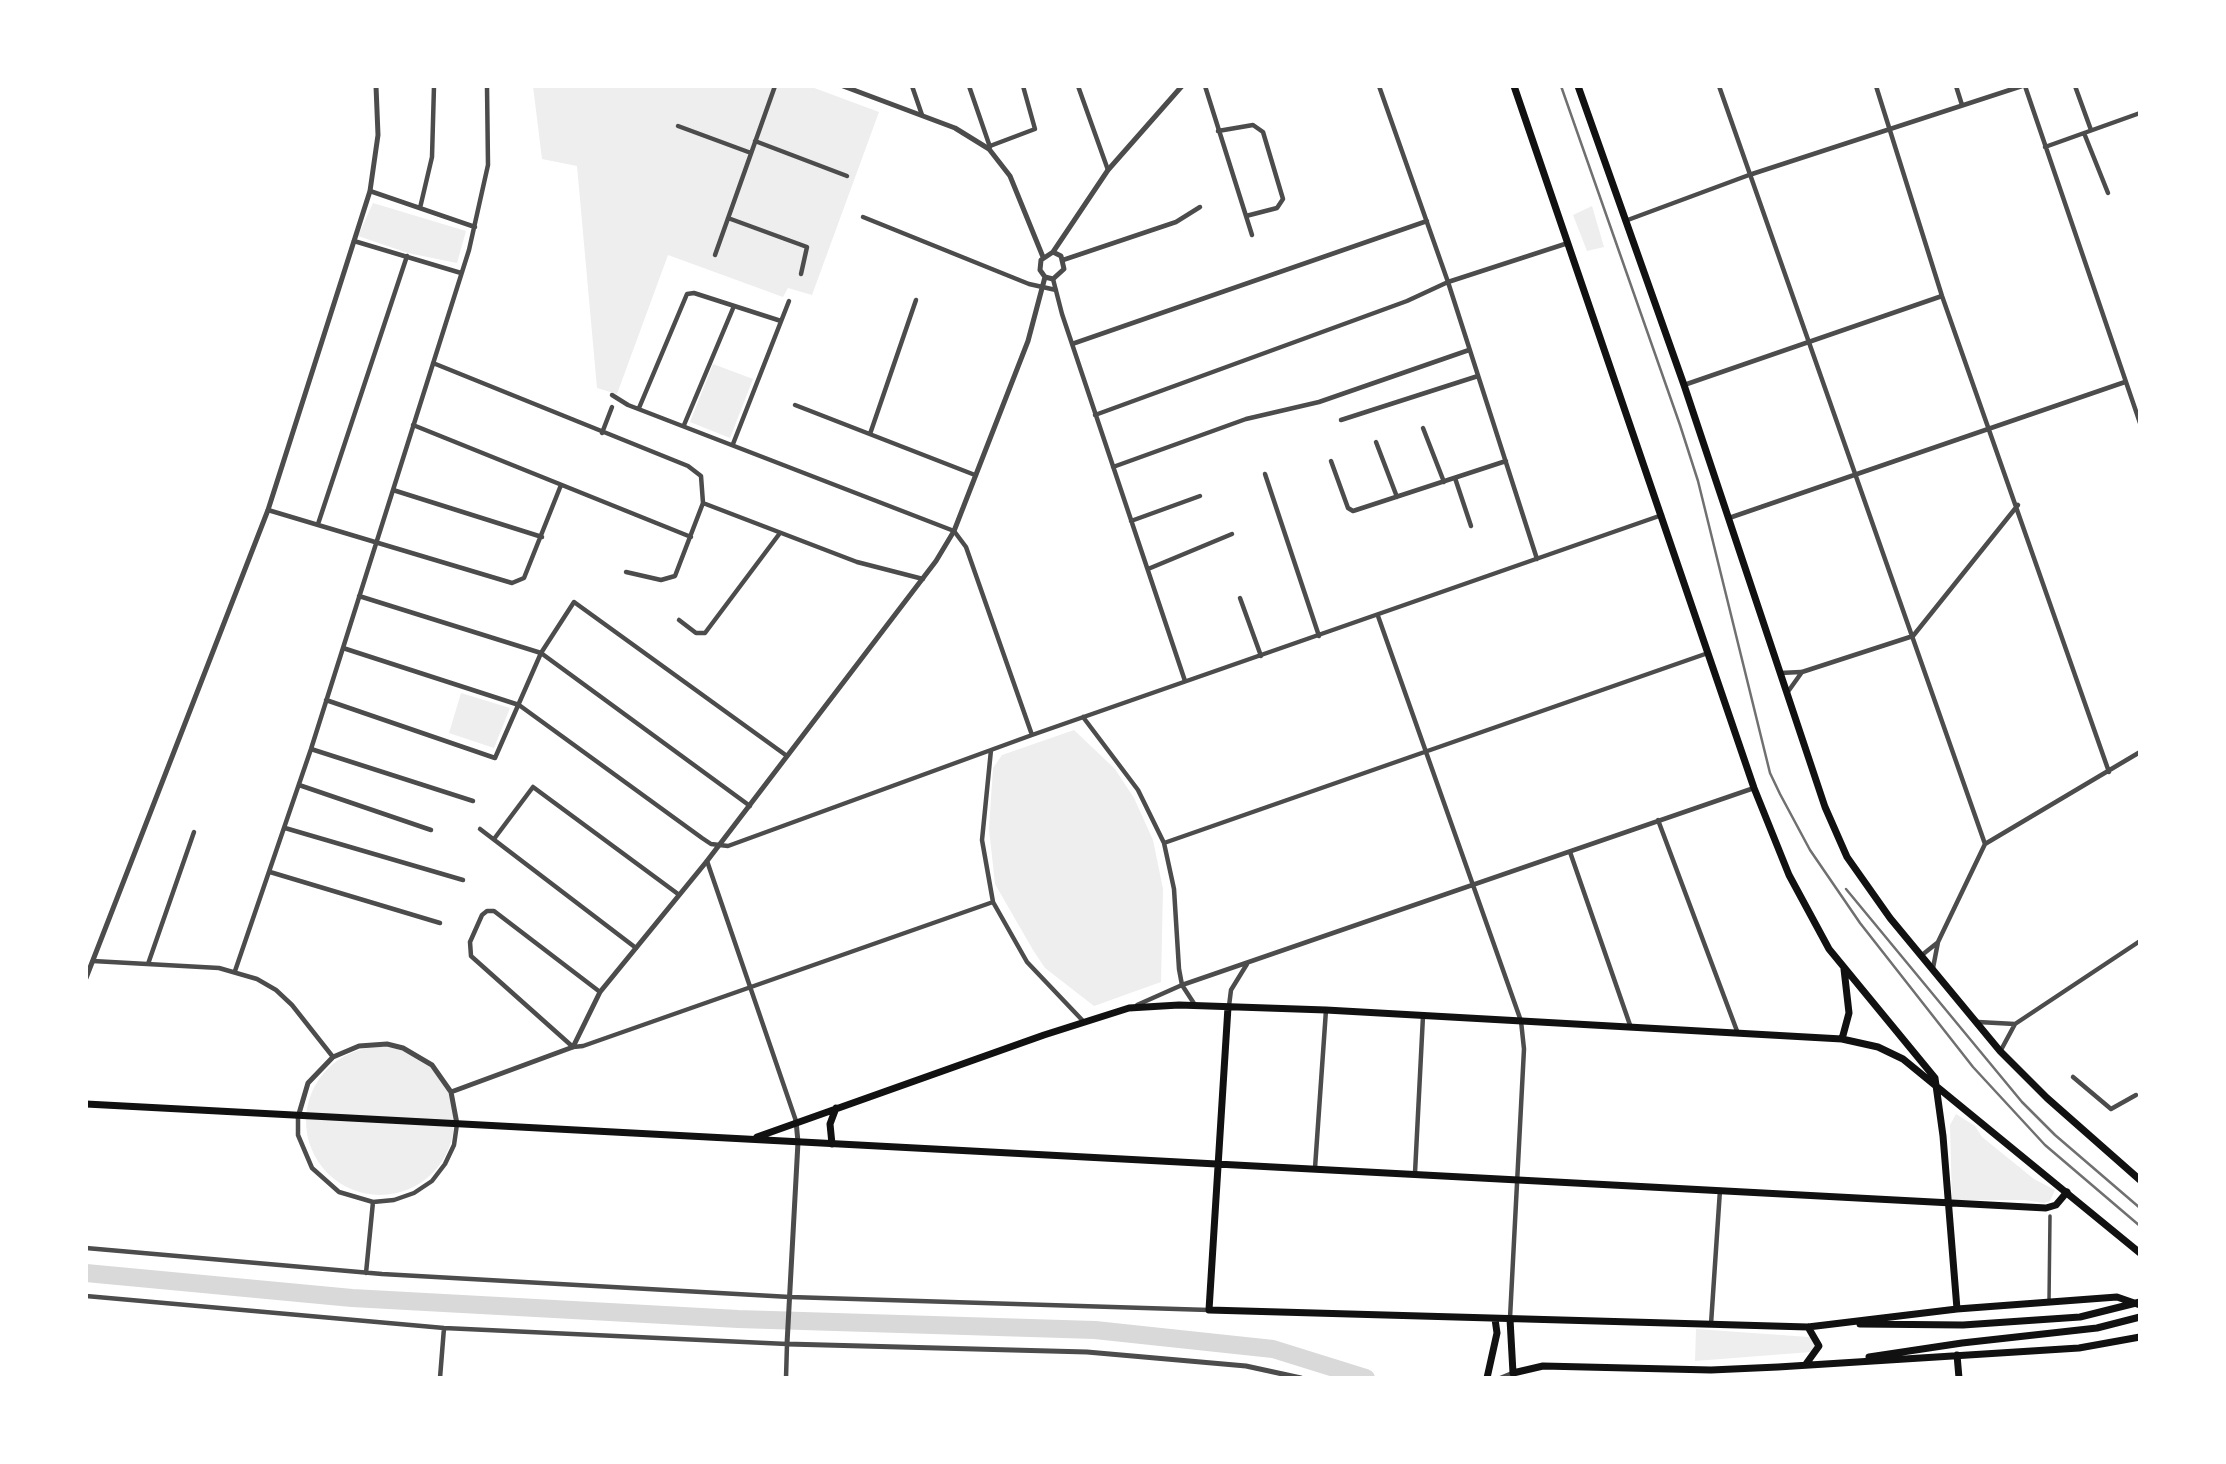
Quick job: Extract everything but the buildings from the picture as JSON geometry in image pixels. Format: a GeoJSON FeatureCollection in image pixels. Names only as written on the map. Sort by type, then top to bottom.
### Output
{"type":"FeatureCollection","features":[{"type":"Feature","properties":{"kind":"main road"},"geometry":{"type":"LineString","coordinates":[[1514,86],[1754,788],[1806,910],[1844,968],[1929,1068],[1937,1088],[1957,1309]]}},
{"type":"Feature","properties":{"kind":"main road"},"geometry":{"type":"LineString","coordinates":[[1578,86],[1685,386],[1825,807],[1847,856],[1870,891],[2000,1051],[2047,1098],[2140,1180]]}},
{"type":"Feature","properties":{"kind":"main road"},"geometry":{"type":"LineString","coordinates":[[1842,1039],[1849,1013],[1844,968]]}},
{"type":"Feature","properties":{"kind":"main road"},"geometry":{"type":"LineString","coordinates":[[752,1139],[796,1121],[1129,1008],[1195,1006],[1326,1010],[1842,1039],[1893,1052],[2140,1253]]}},
{"type":"Feature","properties":{"kind":"main road"},"geometry":{"type":"LineString","coordinates":[[1228,1007],[1209,1310],[1296,1310],[1494,1319],[1808,1327],[1957,1309],[2117,1297],[2140,1303]]}},
{"type":"Feature","properties":{"kind":"main road"},"geometry":{"type":"LineString","coordinates":[[86,1104],[1518,1178],[2046,1209],[2056,1205],[2067,1192]]}},
{"type":"Feature","properties":{"kind":"main road"},"geometry":{"type":"LineString","coordinates":[[832,1144],[830,1124],[836,1108]]}},
{"type":"Feature","properties":{"kind":"main road"},"geometry":{"type":"LineString","coordinates":[[1838,1323],[1963,1325],[2080,1317],[2140,1303]]}},
{"type":"Feature","properties":{"kind":"main road"},"geometry":{"type":"LineString","coordinates":[[1844,1362],[1962,1343],[2097,1328],[2140,1317]]}},
{"type":"Feature","properties":{"kind":"main road"},"geometry":{"type":"LineString","coordinates":[[1487,1378],[1497,1333],[1494,1319]]}},
{"type":"Feature","properties":{"kind":"main road"},"geometry":{"type":"LineString","coordinates":[[1510,1319],[1513,1376],[1543,1366],[1711,1370],[2079,1348],[2140,1337]]}},
{"type":"Feature","properties":{"kind":"main road"},"geometry":{"type":"LineString","coordinates":[[1806,1365],[1819,1346],[1808,1327]]}},
{"type":"Feature","properties":{"kind":"main road"},"geometry":{"type":"LineString","coordinates":[[1957,1355],[1959,1378]]}},
{"type":"Feature","properties":{"kind":"street"},"geometry":{"type":"LineString","coordinates":[[86,978],[268,509],[370,191],[378,135],[376,86]]}},
{"type":"Feature","properties":{"kind":"street"},"geometry":{"type":"LineString","coordinates":[[420,208],[432,157],[433,86]]}},
{"type":"Feature","properties":{"kind":"street"},"geometry":{"type":"LineString","coordinates":[[235,971],[311,749],[475,227],[488,165],[487,86]]}},
{"type":"Feature","properties":{"kind":"street"},"geometry":{"type":"LineString","coordinates":[[715,255],[775,86]]}},
{"type":"Feature","properties":{"kind":"street"},"geometry":{"type":"LineString","coordinates":[[843,86],[859,89],[922,114],[990,147]]}},
{"type":"Feature","properties":{"kind":"street"},"geometry":{"type":"LineString","coordinates":[[912,86],[922,114]]}},
{"type":"Feature","properties":{"kind":"street"},"geometry":{"type":"LineString","coordinates":[[969,86],[990,147],[1010,176],[1043,257]]}},
{"type":"Feature","properties":{"kind":"street"},"geometry":{"type":"LineString","coordinates":[[990,147],[1035,129],[1023,86]]}},
{"type":"Feature","properties":{"kind":"street"},"geometry":{"type":"LineString","coordinates":[[1078,86],[1108,170]]}},
{"type":"Feature","properties":{"kind":"street"},"geometry":{"type":"LineString","coordinates":[[573,1046],[600,992],[750,806],[923,579],[954,531],[1028,341],[1045,277],[1039,265],[1043,257],[1053,252],[1108,170],[1182,86]]}},
{"type":"Feature","properties":{"kind":"street"},"geometry":{"type":"LineString","coordinates":[[1206,86],[1252,235]]}},
{"type":"Feature","properties":{"kind":"street"},"geometry":{"type":"LineString","coordinates":[[1379,86],[1448,282],[1537,559]]}},
{"type":"Feature","properties":{"kind":"street"},"geometry":{"type":"LineString","coordinates":[[1719,86],[1985,844]]}},
{"type":"Feature","properties":{"kind":"street"},"geometry":{"type":"LineString","coordinates":[[1876,86],[1942,296],[2018,505],[2109,772]]}},
{"type":"Feature","properties":{"kind":"street"},"geometry":{"type":"LineString","coordinates":[[1956,86],[1962,105]]}},
{"type":"Feature","properties":{"kind":"street"},"geometry":{"type":"LineString","coordinates":[[1625,222],[1749,175],[2024,86],[2125,382],[2138,407],[2140,423]]}},
{"type":"Feature","properties":{"kind":"street"},"geometry":{"type":"LineString","coordinates":[[2075,86],[2091,130]]}},
{"type":"Feature","properties":{"kind":"street"},"geometry":{"type":"LineString","coordinates":[[2045,147],[2140,113]]}},
{"type":"Feature","properties":{"kind":"street"},"geometry":{"type":"LineString","coordinates":[[1218,131],[1253,125],[1263,132],[1283,199],[1277,208],[1246,216]]}},
{"type":"Feature","properties":{"kind":"street"},"geometry":{"type":"LineString","coordinates":[[678,126],[751,153]]}},
{"type":"Feature","properties":{"kind":"street"},"geometry":{"type":"LineString","coordinates":[[2084,133],[2108,193]]}},
{"type":"Feature","properties":{"kind":"street"},"geometry":{"type":"LineString","coordinates":[[755,141],[847,176]]}},
{"type":"Feature","properties":{"kind":"street"},"geometry":{"type":"LineString","coordinates":[[370,191],[475,227]]}},
{"type":"Feature","properties":{"kind":"street"},"geometry":{"type":"LineString","coordinates":[[1063,260],[1176,222],[1200,207]]}},
{"type":"Feature","properties":{"kind":"street"},"geometry":{"type":"LineString","coordinates":[[863,216],[1042,287],[1056,290]]}},
{"type":"Feature","properties":{"kind":"street"},"geometry":{"type":"LineString","coordinates":[[728,218],[807,247],[801,274]]}},
{"type":"Feature","properties":{"kind":"street"},"geometry":{"type":"LineString","coordinates":[[1072,344],[1427,221]]}},
{"type":"Feature","properties":{"kind":"street"},"geometry":{"type":"LineString","coordinates":[[354,241],[461,274]]}},
{"type":"Feature","properties":{"kind":"street"},"geometry":{"type":"LineString","coordinates":[[1095,415],[1407,301],[1448,282],[1569,242]]}},
{"type":"Feature","properties":{"kind":"street"},"geometry":{"type":"LineString","coordinates":[[1053,252],[1063,260]]}},
{"type":"Feature","properties":{"kind":"street"},"geometry":{"type":"LineString","coordinates":[[318,524],[407,256]]}},
{"type":"Feature","properties":{"kind":"street"},"geometry":{"type":"LineString","coordinates":[[1045,277],[1053,279],[1061,274],[1063,260]]}},
{"type":"Feature","properties":{"kind":"street"},"geometry":{"type":"LineString","coordinates":[[1053,279],[1095,415],[1185,681]]}},
{"type":"Feature","properties":{"kind":"street"},"geometry":{"type":"LineString","coordinates":[[639,408],[687,295],[694,293],[781,321]]}},
{"type":"Feature","properties":{"kind":"street"},"geometry":{"type":"LineString","coordinates":[[1685,386],[1942,296]]}},
{"type":"Feature","properties":{"kind":"street"},"geometry":{"type":"LineString","coordinates":[[870,434],[916,300]]}},
{"type":"Feature","properties":{"kind":"street"},"geometry":{"type":"LineString","coordinates":[[733,444],[789,301]]}},
{"type":"Feature","properties":{"kind":"street"},"geometry":{"type":"LineString","coordinates":[[684,425],[734,306]]}},
{"type":"Feature","properties":{"kind":"street"},"geometry":{"type":"LineString","coordinates":[[1113,467],[1246,419],[1319,402],[1469,350]]}},
{"type":"Feature","properties":{"kind":"street"},"geometry":{"type":"LineString","coordinates":[[433,363],[694,470],[704,483],[703,503],[675,576],[668,580],[626,572]]}},
{"type":"Feature","properties":{"kind":"street"},"geometry":{"type":"LineString","coordinates":[[1341,420],[1478,376]]}},
{"type":"Feature","properties":{"kind":"street"},"geometry":{"type":"LineString","coordinates":[[1728,519],[2125,382]]}},
{"type":"Feature","properties":{"kind":"street"},"geometry":{"type":"LineString","coordinates":[[612,395],[639,408],[954,531],[966,547],[1032,735]]}},
{"type":"Feature","properties":{"kind":"street"},"geometry":{"type":"LineString","coordinates":[[795,405],[975,475]]}},
{"type":"Feature","properties":{"kind":"street"},"geometry":{"type":"LineString","coordinates":[[601,433],[612,407]]}},
{"type":"Feature","properties":{"kind":"street"},"geometry":{"type":"LineString","coordinates":[[413,425],[691,537]]}},
{"type":"Feature","properties":{"kind":"street"},"geometry":{"type":"LineString","coordinates":[[1423,428],[1444,482]]}},
{"type":"Feature","properties":{"kind":"street"},"geometry":{"type":"LineString","coordinates":[[1376,442],[1397,497]]}},
{"type":"Feature","properties":{"kind":"street"},"geometry":{"type":"LineString","coordinates":[[1331,461],[1351,511],[1506,461]]}},
{"type":"Feature","properties":{"kind":"street"},"geometry":{"type":"LineString","coordinates":[[1265,474],[1319,636]]}},
{"type":"Feature","properties":{"kind":"street"},"geometry":{"type":"LineString","coordinates":[[1455,478],[1471,526]]}},
{"type":"Feature","properties":{"kind":"street"},"geometry":{"type":"LineString","coordinates":[[268,509],[512,583],[524,578],[561,485]]}},
{"type":"Feature","properties":{"kind":"street"},"geometry":{"type":"LineString","coordinates":[[393,490],[542,537]]}},
{"type":"Feature","properties":{"kind":"street"},"geometry":{"type":"LineString","coordinates":[[1131,521],[1200,496]]}},
{"type":"Feature","properties":{"kind":"street"},"geometry":{"type":"LineString","coordinates":[[703,503],[857,562],[923,579]]}},
{"type":"Feature","properties":{"kind":"street"},"geometry":{"type":"LineString","coordinates":[[1780,673],[1802,672],[1913,636],[2018,505]]}},
{"type":"Feature","properties":{"kind":"street"},"geometry":{"type":"LineString","coordinates":[[343,648],[519,705],[702,838],[718,846],[738,843],[1032,735],[1662,516]]}},
{"type":"Feature","properties":{"kind":"street"},"geometry":{"type":"LineString","coordinates":[[679,620],[696,633],[705,633],[780,533]]}},
{"type":"Feature","properties":{"kind":"street"},"geometry":{"type":"LineString","coordinates":[[1147,569],[1232,534]]}},
{"type":"Feature","properties":{"kind":"street"},"geometry":{"type":"LineString","coordinates":[[359,596],[541,653],[750,806]]}},
{"type":"Feature","properties":{"kind":"street"},"geometry":{"type":"LineString","coordinates":[[1240,598],[1261,656]]}},
{"type":"Feature","properties":{"kind":"street"},"geometry":{"type":"LineString","coordinates":[[326,700],[495,758],[541,653],[574,602],[787,756]]}},
{"type":"Feature","properties":{"kind":"street"},"geometry":{"type":"LineString","coordinates":[[1378,616],[1521,1021],[1524,1049],[1510,1319]]}},
{"type":"Feature","properties":{"kind":"street"},"geometry":{"type":"LineString","coordinates":[[1164,843],[1709,652]]}},
{"type":"Feature","properties":{"kind":"street"},"geometry":{"type":"LineString","coordinates":[[1787,693],[1802,672]]}},
{"type":"Feature","properties":{"kind":"street"},"geometry":{"type":"LineString","coordinates":[[1083,717],[1138,790],[1164,843],[1174,889],[1177,952],[1182,985],[1195,1006]]}},
{"type":"Feature","properties":{"kind":"street"},"geometry":{"type":"LineString","coordinates":[[311,749],[473,801]]}},
{"type":"Feature","properties":{"kind":"street"},"geometry":{"type":"LineString","coordinates":[[992,750],[982,840],[993,902],[1027,962],[1084,1022]]}},
{"type":"Feature","properties":{"kind":"street"},"geometry":{"type":"LineString","coordinates":[[1933,968],[1938,942],[1985,844],[2140,752]]}},
{"type":"Feature","properties":{"kind":"street"},"geometry":{"type":"LineString","coordinates":[[299,785],[430,830]]}},
{"type":"Feature","properties":{"kind":"street"},"geometry":{"type":"LineString","coordinates":[[494,839],[533,787],[678,894]]}},
{"type":"Feature","properties":{"kind":"street"},"geometry":{"type":"LineString","coordinates":[[1129,1008],[1182,985],[1754,788]]}},
{"type":"Feature","properties":{"kind":"street"},"geometry":{"type":"LineString","coordinates":[[1658,820],[1737,1031]]}},
{"type":"Feature","properties":{"kind":"street"},"geometry":{"type":"LineString","coordinates":[[285,828],[463,880]]}},
{"type":"Feature","properties":{"kind":"street"},"geometry":{"type":"LineString","coordinates":[[480,829],[636,947]]}},
{"type":"Feature","properties":{"kind":"street"},"geometry":{"type":"LineString","coordinates":[[148,964],[194,832]]}},
{"type":"Feature","properties":{"kind":"street"},"geometry":{"type":"LineString","coordinates":[[1570,852],[1630,1025]]}},
{"type":"Feature","properties":{"kind":"street"},"geometry":{"type":"LineString","coordinates":[[707,861],[796,1121],[798,1142],[786,1378]]}},
{"type":"Feature","properties":{"kind":"street"},"geometry":{"type":"LineString","coordinates":[[270,872],[440,923]]}},
{"type":"Feature","properties":{"kind":"street"},"geometry":{"type":"LineString","coordinates":[[451,1092],[573,1046],[583,1046],[993,902]]}},
{"type":"Feature","properties":{"kind":"street"},"geometry":{"type":"LineString","coordinates":[[573,1046],[471,956],[470,942],[482,915],[487,911],[494,912],[600,992]]}},
{"type":"Feature","properties":{"kind":"street"},"geometry":{"type":"LineString","coordinates":[[2000,1051],[2015,1024],[2140,941]]}},
{"type":"Feature","properties":{"kind":"street"},"geometry":{"type":"LineString","coordinates":[[1923,955],[1938,942]]}},
{"type":"Feature","properties":{"kind":"street"},"geometry":{"type":"LineString","coordinates":[[93,961],[235,971],[276,990],[311,1027],[333,1057]]}},
{"type":"Feature","properties":{"kind":"street"},"geometry":{"type":"LineString","coordinates":[[1228,1007],[1231,990],[1248,963]]}},
{"type":"Feature","properties":{"kind":"street"},"geometry":{"type":"LineString","coordinates":[[1315,1168],[1326,1010]]}},
{"type":"Feature","properties":{"kind":"street"},"geometry":{"type":"LineString","coordinates":[[1415,1174],[1423,1016]]}},
{"type":"Feature","properties":{"kind":"street"},"geometry":{"type":"LineString","coordinates":[[1978,1022],[2015,1024]]}},
{"type":"Feature","properties":{"kind":"street"},"geometry":{"type":"LineString","coordinates":[[373,1044],[403,1048],[432,1065],[451,1092],[457,1124],[454,1145],[445,1164],[432,1181],[404,1197],[373,1202],[339,1192],[312,1168],[298,1135],[298,1117],[308,1083],[333,1057],[352,1048],[373,1044]]}},
{"type":"Feature","properties":{"kind":"street"},"geometry":{"type":"LineString","coordinates":[[2073,1077],[2112,1109],[2136,1095]]}},
{"type":"Feature","properties":{"kind":"street"},"geometry":{"type":"LineString","coordinates":[[1711,1325],[1720,1190]]}},
{"type":"Feature","properties":{"kind":"street"},"geometry":{"type":"LineString","coordinates":[[366,1273],[373,1202]]}},
{"type":"Feature","properties":{"kind":"street"},"geometry":{"type":"LineString","coordinates":[[2049,1302],[2050,1216]]}},
{"type":"Feature","properties":{"kind":"street"},"geometry":{"type":"LineString","coordinates":[[86,1248],[366,1273],[790,1299],[1209,1310]]}},
{"type":"Feature","properties":{"kind":"street"},"geometry":{"type":"LineString","coordinates":[[86,1297],[444,1328],[788,1344],[1087,1352],[1258,1368],[1301,1378]]}},
{"type":"Feature","properties":{"kind":"street"},"geometry":{"type":"LineString","coordinates":[[440,1378],[444,1328]]}},
{"type":"Feature","properties":{"kind":"street"},"geometry":{"type":"LineString","coordinates":[[1258,1368],[1258,1378]]}},
{"type":"Feature","properties":{"kind":"street"},"geometry":{"type":"LineString","coordinates":[[1501,1378],[1513,1376]]}},
{"type":"Feature","properties":{"kind":"shaded area"},"geometry":{"type":"Polygon","coordinates":[[[533,86],[809,86],[879,112],[812,295],[788,288],[783,297],[668,255],[617,394],[597,388],[577,166],[542,159],[533,86]]]}},
{"type":"Feature","properties":{"kind":"shaded area"},"geometry":{"type":"Polygon","coordinates":[[[373,203],[466,231],[457,263],[408,253],[358,236],[373,203]]]}},
{"type":"Feature","properties":{"kind":"shaded area"},"geometry":{"type":"Polygon","coordinates":[[[1592,206],[1604,247],[1587,251],[1573,215],[1592,206]]]}},
{"type":"Feature","properties":{"kind":"shaded area"},"geometry":{"type":"Polygon","coordinates":[[[713,364],[753,379],[730,438],[690,422],[713,364]]]}},
{"type":"Feature","properties":{"kind":"shaded area"},"geometry":{"type":"Polygon","coordinates":[[[461,693],[510,708],[494,748],[449,733],[461,693]]]}},
{"type":"Feature","properties":{"kind":"shaded area"},"geometry":{"type":"Polygon","coordinates":[[[1074,730],[1115,769],[1134,798],[1153,840],[1163,889],[1161,982],[1094,1006],[1045,968],[1033,950],[995,884],[989,829],[993,768],[1002,755],[1074,730]]]}},
{"type":"Feature","properties":{"kind":"shaded area"},"geometry":{"type":"Polygon","coordinates":[[[380,1047],[408,1052],[433,1068],[449,1093],[454,1121],[449,1149],[433,1174],[408,1190],[380,1195],[352,1190],[327,1174],[311,1149],[306,1121],[311,1093],[327,1068],[352,1052],[380,1047]]]}},
{"type":"Feature","properties":{"kind":"shaded area"},"geometry":{"type":"Polygon","coordinates":[[[1956,1114],[1975,1126],[1982,1137],[2034,1179],[2055,1190],[2050,1201],[1952,1200],[1950,1125],[1956,1114]]]}},
{"type":"Feature","properties":{"kind":"shaded area"},"geometry":{"type":"Polygon","coordinates":[[[1696,1329],[1809,1337],[1813,1338],[1817,1346],[1811,1352],[1695,1361],[1696,1329]]]}},
{"type":"Feature","properties":{"kind":"waterway"},"geometry":{"type":"LineString","coordinates":[[86,1273],[352,1298],[738,1319],[1095,1330],[1273,1349],[1366,1378]]}},
{"type":"Feature","properties":{"kind":"railway"},"geometry":{"type":"LineString","coordinates":[[1561,86],[1698,481],[1770,773],[1780,794],[1810,850],[1860,923],[1973,1067],[2045,1145],[2140,1226]]}},
{"type":"Feature","properties":{"kind":"railway"},"geometry":{"type":"LineString","coordinates":[[1846,889],[2022,1102],[2055,1135],[2140,1208]]}}]}
